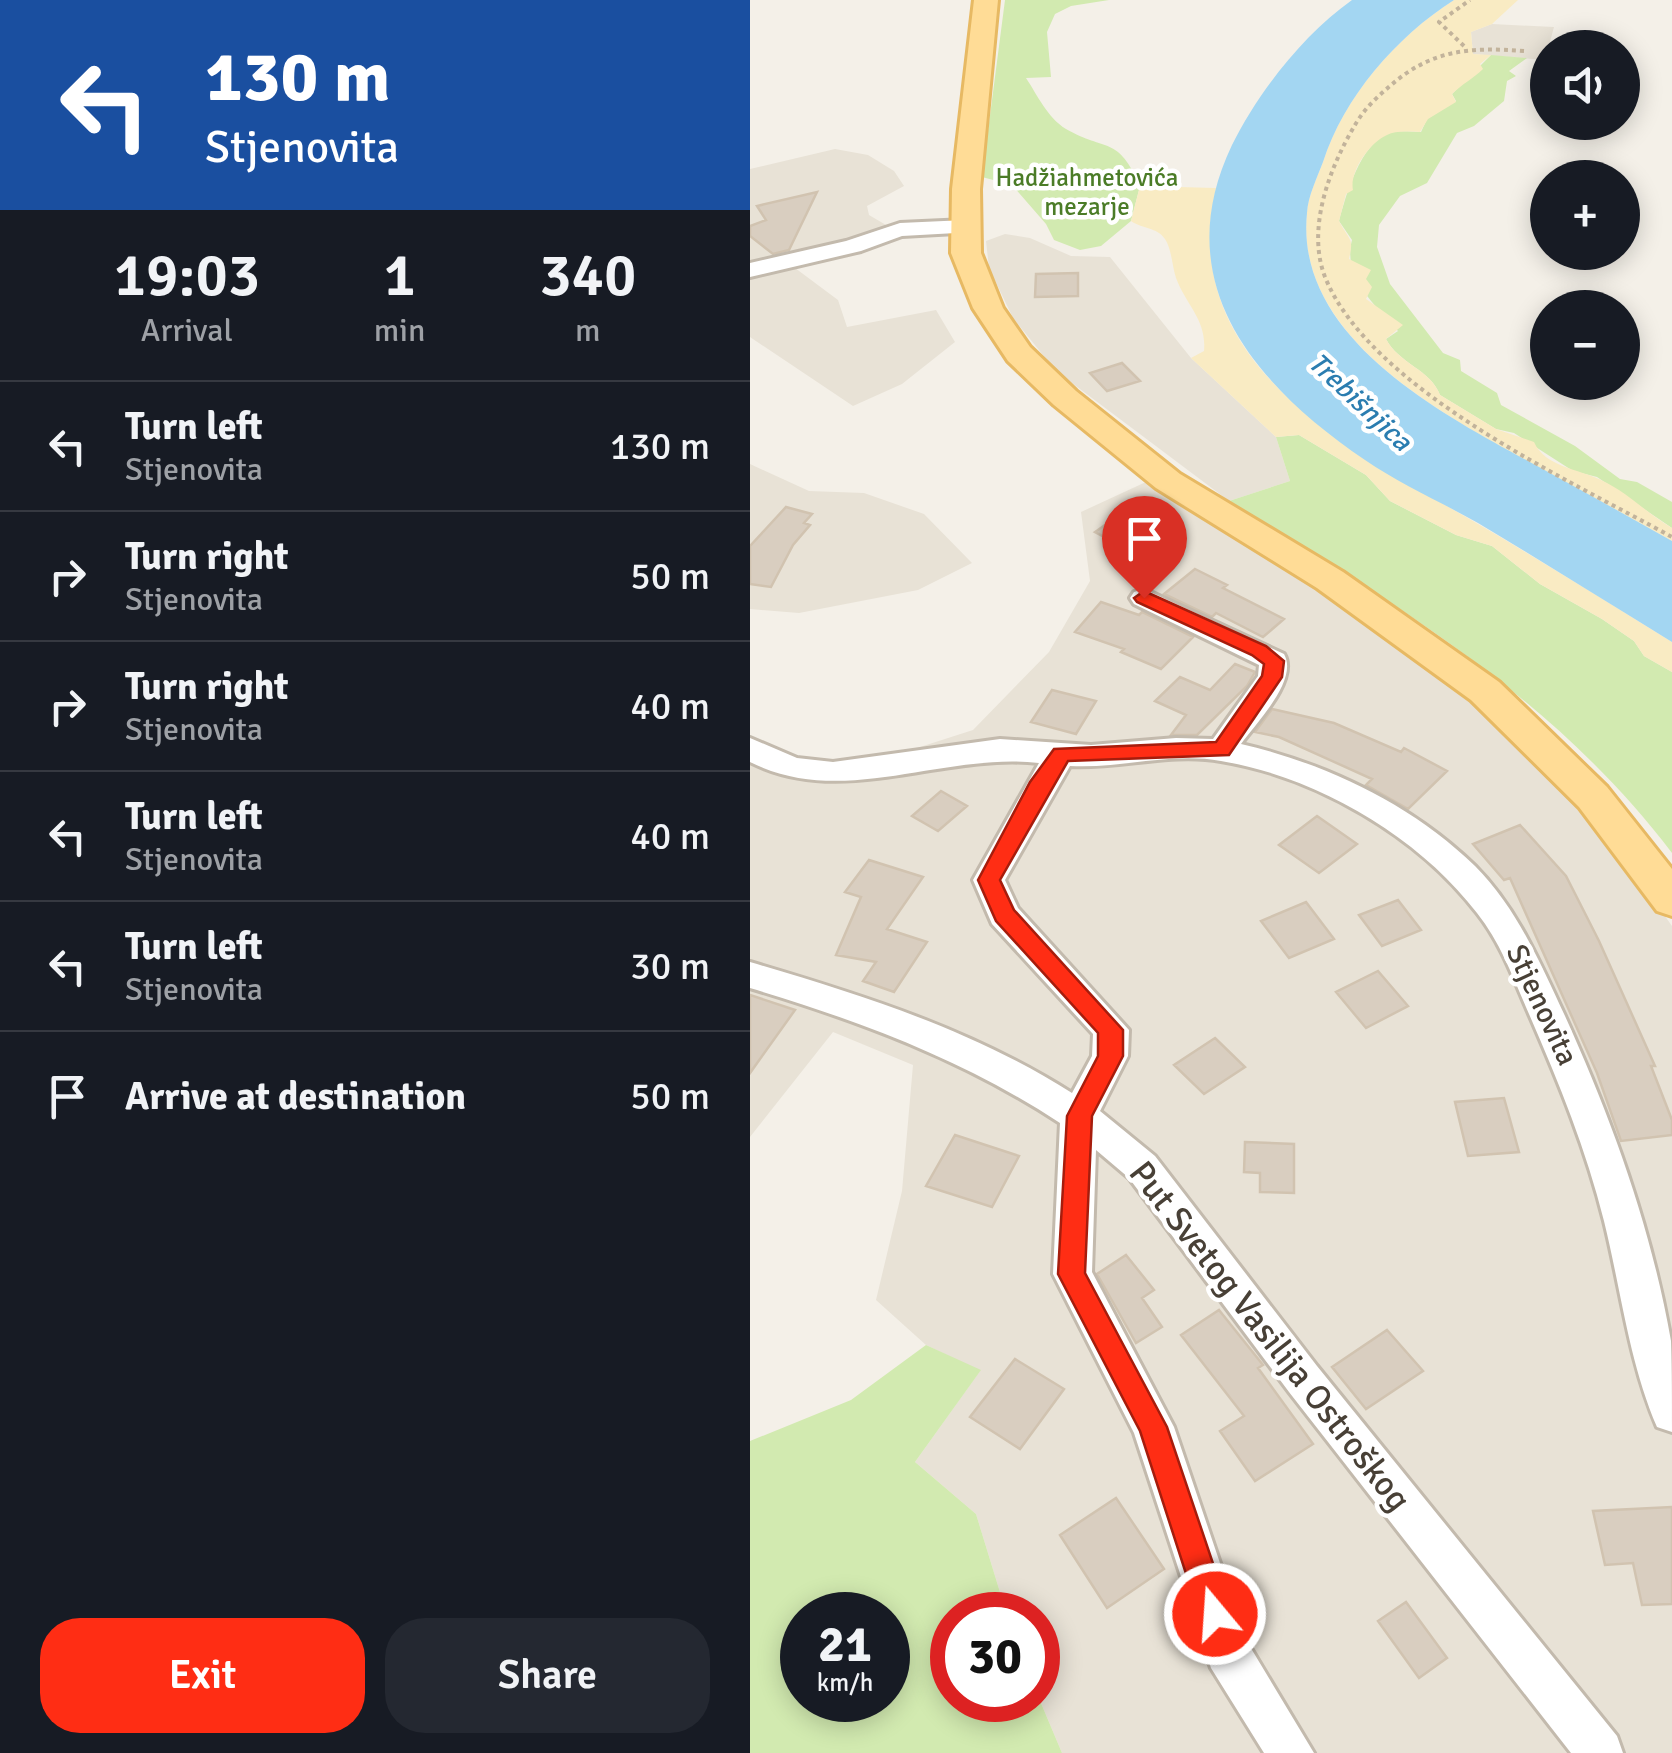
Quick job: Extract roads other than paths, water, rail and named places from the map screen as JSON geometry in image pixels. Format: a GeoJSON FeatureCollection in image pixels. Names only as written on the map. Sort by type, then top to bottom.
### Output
{"type":"FeatureCollection","features":[{"type":"Feature","properties":{"kind":"main road"},"geometry":{"type":"LineString","coordinates":[[986,0],[966,188],[966,253],[988,308],[1019,354],[1064,398],[1168,481],[1330,580],[1485,691],[1593,798],[1672,900]]}},
{"type":"Feature","properties":{"kind":"street"},"geometry":{"type":"LineString","coordinates":[[750,270],[852,246],[900,230],[966,226]]}},
{"type":"Feature","properties":{"kind":"street"},"geometry":{"type":"LineString","coordinates":[[1144,598],[1274,661],[1272,677],[1222,750]]}},
{"type":"Feature","properties":{"kind":"street","name":"Stjenovita"},"geometry":{"type":"LineString","coordinates":[[750,748],[788,765],[826,774],[856,773],[916,759],[981,751],[1023,749],[1062,754],[1222,750],[1276,762],[1342,790],[1443,856],[1490,904],[1509,934],[1596,1129],[1663,1393],[1672,1413]]}},
{"type":"Feature","properties":{"kind":"street"},"geometry":{"type":"LineString","coordinates":[[1062,754],[1041,782],[989,880],[1004,915],[1111,1030],[1110,1056],[1080,1116],[1072,1274],[1153,1427],[1227,1652],[1290,1753]]}},
{"type":"Feature","properties":{"kind":"street","name":"Put Svetog Vasilija Ostroškog"},"geometry":{"type":"LineString","coordinates":[[750,974],[858,1007],[943,1041],[1080,1116],[1142,1167],[1302,1379],[1600,1753]]}},
{"type":"Feature","properties":{"kind":"water","name":"Trebišnjica"},"geometry":{"type":"Polygon","coordinates":[[[1352,0],[1454,0],[1412,32],[1375,70],[1332,138],[1307,213],[1310,258],[1325,299],[1351,336],[1384,369],[1422,398],[1672,541],[1672,642],[1478,523],[1365,460],[1289,399],[1257,364],[1232,326],[1216,286],[1209,242],[1214,195],[1232,145],[1255,104],[1284,65],[1316,30],[1352,0]]]}},
{"type":"Feature","properties":{"kind":"park label","name":"Hadžiahmetovića mezarje"},"geometry":{"type":"Point","coordinates":[1087,192]}}]}
